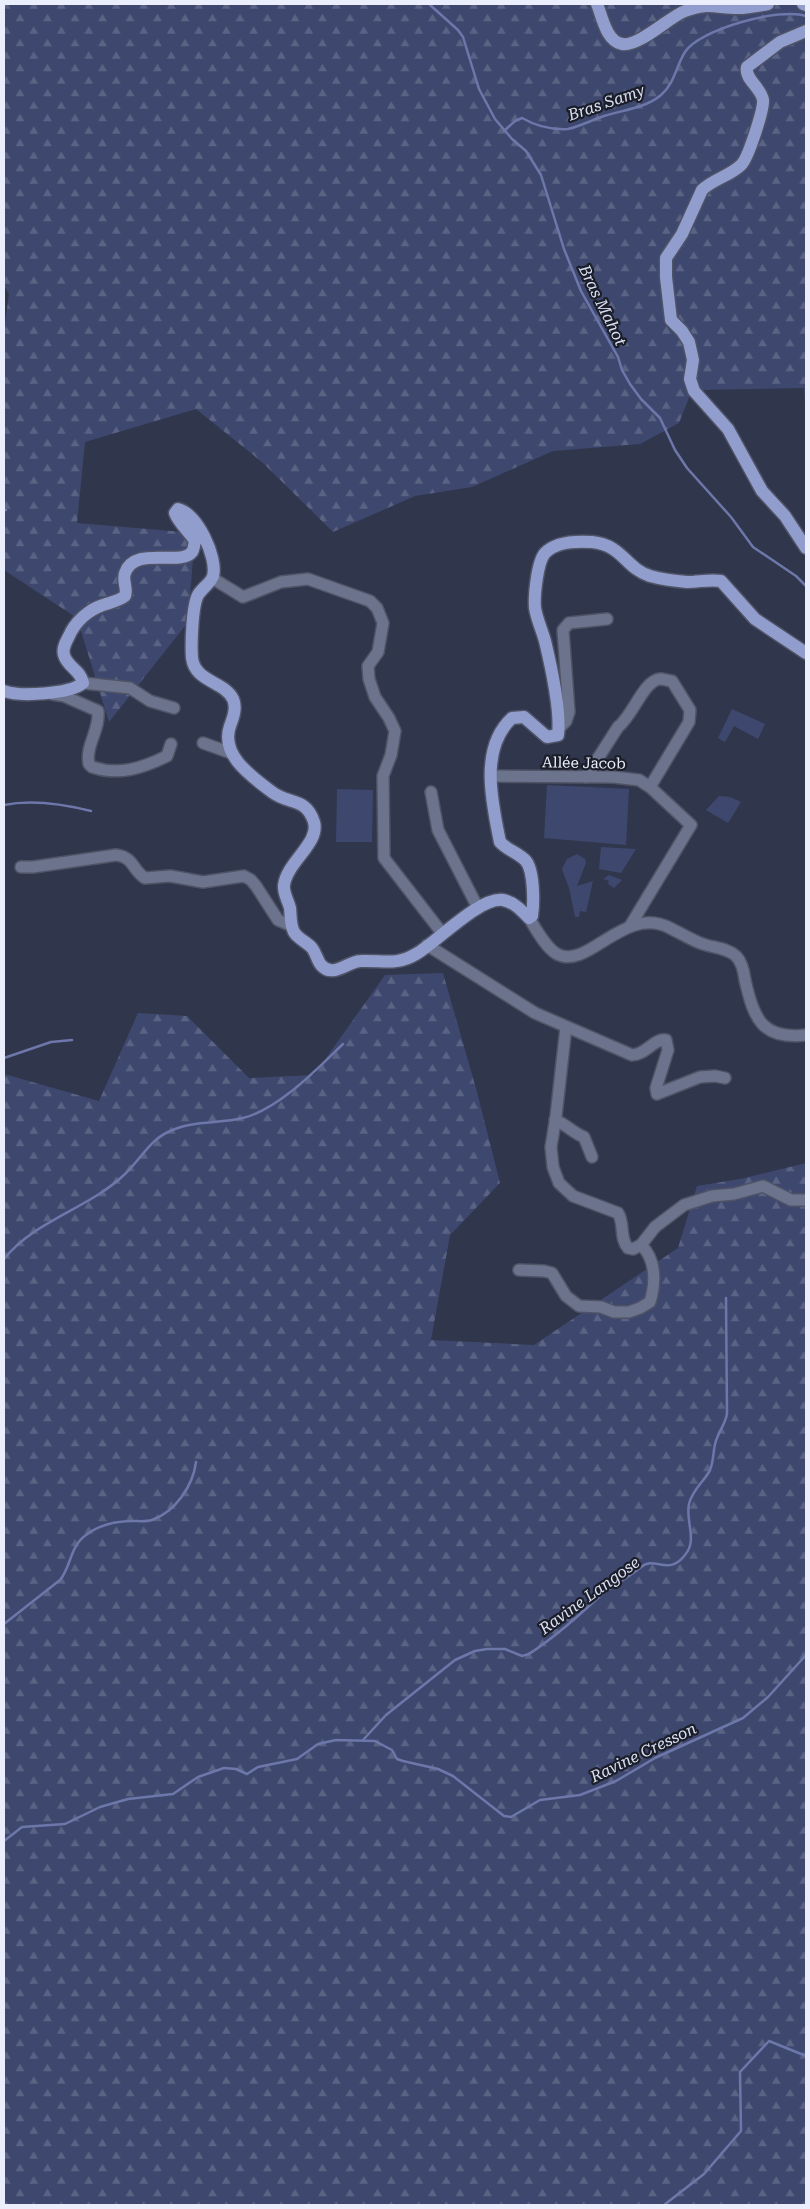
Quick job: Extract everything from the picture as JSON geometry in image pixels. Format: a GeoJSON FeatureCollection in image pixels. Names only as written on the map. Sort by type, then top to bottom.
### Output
{"type":"FeatureCollection","features":[{"type":"Feature","properties":{"kind":"main road"},"geometry":{"type":"LineString","coordinates":[[597,4],[609,35],[622,44],[631,43],[678,14],[694,7],[718,5],[736,8],[768,4]]}},
{"type":"Feature","properties":{"kind":"main road"},"geometry":{"type":"LineString","coordinates":[[806,31],[780,42],[747,66],[748,76],[759,90],[763,101],[746,158],[736,169],[707,185],[702,190],[682,234],[669,252],[666,266],[671,320],[684,334],[694,360],[690,375],[692,386],[728,429],[762,491],[786,516],[806,548]]}},
{"type":"Feature","properties":{"kind":"main road"},"geometry":{"type":"LineString","coordinates":[[4,691],[25,694],[66,691],[83,683],[82,676],[66,659],[64,653],[63,647],[70,633],[83,616],[92,610],[125,596],[124,576],[128,568],[134,564],[148,558],[172,558],[190,554],[195,541],[177,519],[175,512],[178,509],[190,516],[202,531],[209,548],[212,578],[200,593],[195,605],[192,651],[194,665],[203,677],[229,693],[234,704],[234,712],[228,731],[230,753],[274,794],[284,800],[302,803],[313,820],[314,836],[296,859],[285,880],[284,890],[295,933],[312,948],[321,965],[328,970],[338,970],[361,961],[394,962],[416,954],[442,933],[488,902],[505,900],[529,918],[532,916],[534,906],[530,872],[525,860],[500,842],[491,776],[498,736],[512,718],[524,717],[547,737],[558,735],[548,656],[535,600],[540,563],[545,553],[560,544],[592,542],[612,547],[638,570],[651,576],[687,582],[721,581],[755,619],[806,653]]}},
{"type":"Feature","properties":{"kind":"street"},"geometry":{"type":"LineString","coordinates":[[212,578],[243,597],[281,582],[313,580],[370,601],[377,608],[383,623],[382,639],[378,652],[368,666],[368,679],[374,697],[389,718],[395,731],[392,755],[384,776],[384,858],[442,933]]}},
{"type":"Feature","properties":{"kind":"street"},"geometry":{"type":"LineString","coordinates":[[558,728],[566,721],[569,712],[562,630],[569,623],[607,620]]}},
{"type":"Feature","properties":{"kind":"street"},"geometry":{"type":"LineString","coordinates":[[586,777],[618,727],[626,721],[648,685],[659,679],[672,681],[690,710],[690,722],[650,787]]}},
{"type":"Feature","properties":{"kind":"street"},"geometry":{"type":"LineString","coordinates":[[83,683],[130,688],[138,695],[150,701],[174,708]]}},
{"type":"Feature","properties":{"kind":"street"},"geometry":{"type":"LineString","coordinates":[[42,692],[64,696],[98,711],[98,723],[88,751],[89,764],[92,767],[127,771],[143,768],[167,756],[171,744]]}},
{"type":"Feature","properties":{"kind":"street"},"geometry":{"type":"LineString","coordinates":[[203,743],[230,753]]}},
{"type":"Feature","properties":{"kind":"street","name":"Allée Jacob"},"geometry":{"type":"LineString","coordinates":[[491,776],[586,777],[639,780],[650,787],[691,825],[630,926]]}},
{"type":"Feature","properties":{"kind":"street"},"geometry":{"type":"LineString","coordinates":[[431,792],[438,830],[478,908]]}},
{"type":"Feature","properties":{"kind":"street"},"geometry":{"type":"LineString","coordinates":[[21,867],[33,867],[116,855],[125,856],[130,860],[138,873],[146,878],[170,876],[203,882],[244,876],[256,886],[278,920],[292,926]]}},
{"type":"Feature","properties":{"kind":"street"},"geometry":{"type":"LineString","coordinates":[[529,918],[556,954],[570,957],[585,952],[630,926],[652,922],[666,926],[701,944],[731,952],[740,960],[753,1010],[766,1028],[782,1036],[806,1036]]}},
{"type":"Feature","properties":{"kind":"street"},"geometry":{"type":"LineString","coordinates":[[427,945],[516,1002],[566,1027],[632,1055],[641,1053],[661,1039],[666,1040],[668,1050],[656,1088],[657,1094],[700,1077],[715,1076],[725,1078]]}},
{"type":"Feature","properties":{"kind":"street"},"geometry":{"type":"LineString","coordinates":[[566,1027],[551,1155],[553,1167],[559,1183],[573,1196],[616,1211],[622,1219],[624,1240],[627,1247],[634,1249],[641,1245],[656,1227],[676,1210],[706,1198],[734,1194],[763,1186],[791,1200],[806,1200]]}},
{"type":"Feature","properties":{"kind":"street"},"geometry":{"type":"LineString","coordinates":[[556,1120],[576,1134],[584,1137],[592,1156]]}},
{"type":"Feature","properties":{"kind":"street"},"geometry":{"type":"LineString","coordinates":[[519,1270],[552,1273],[566,1296],[579,1306],[601,1307],[614,1312],[629,1312],[650,1302],[653,1290],[651,1256],[641,1245]]}},
{"type":"Feature","properties":{"kind":"green space"},"geometry":{"type":"Polygon","coordinates":[[[4,4],[806,4],[806,422],[804,388],[692,390],[679,423],[640,444],[553,451],[472,487],[415,496],[333,532],[263,463],[196,409],[85,442],[77,523],[195,533],[188,622],[109,722],[77,618],[4,570],[4,331],[9,294],[4,286],[4,4]]]}},
{"type":"Feature","properties":{"kind":"green space"},"geometry":{"type":"Polygon","coordinates":[[[732,709],[765,724],[758,739],[734,726],[725,742],[718,738],[732,709]]]}},
{"type":"Feature","properties":{"kind":"green space"},"geometry":{"type":"Polygon","coordinates":[[[547,785],[629,789],[626,845],[544,838],[547,785]]]}},
{"type":"Feature","properties":{"kind":"green space"},"geometry":{"type":"Polygon","coordinates":[[[337,789],[373,790],[372,842],[336,842],[337,789]]]}},
{"type":"Feature","properties":{"kind":"green space"},"geometry":{"type":"Polygon","coordinates":[[[719,796],[730,797],[741,802],[728,823],[706,810],[719,796]]]}},
{"type":"Feature","properties":{"kind":"green space"},"geometry":{"type":"Polygon","coordinates":[[[601,847],[636,849],[621,873],[599,869],[601,847]]]}},
{"type":"Feature","properties":{"kind":"green space"},"geometry":{"type":"Polygon","coordinates":[[[577,854],[585,859],[586,863],[577,886],[593,881],[586,912],[580,911],[579,917],[575,917],[569,888],[562,869],[567,859],[577,854]]]}},
{"type":"Feature","properties":{"kind":"green space"},"geometry":{"type":"Polygon","coordinates":[[[609,875],[622,880],[614,888],[608,884],[609,881],[603,879],[609,875]]]}},
{"type":"Feature","properties":{"kind":"green space"},"geometry":{"type":"Polygon","coordinates":[[[443,973],[477,1092],[500,1183],[450,1235],[431,1340],[534,1345],[678,1248],[697,1186],[740,1179],[806,1163],[806,2205],[4,2205],[4,1074],[99,1101],[138,1013],[187,1016],[249,1078],[314,1075],[385,975],[443,973]]]}},
{"type":"Feature","properties":{"kind":"waterway","name":"Bras Mahot"},"geometry":{"type":"LineString","coordinates":[[429,4],[458,30],[463,37],[479,89],[495,119],[512,139],[526,151],[541,175],[564,249],[581,291],[618,357],[622,370],[630,384],[641,399],[660,418],[675,450],[687,468],[731,517],[753,547],[796,576],[806,586]]}},
{"type":"Feature","properties":{"kind":"waterway","name":"Bras Samy"},"geometry":{"type":"LineString","coordinates":[[504,131],[515,121],[522,118],[544,127],[568,129],[604,116],[641,106],[655,99],[666,90],[685,52],[693,43],[707,35],[723,28],[761,17],[794,14],[806,16]]}},
{"type":"Feature","properties":{"kind":"waterway"},"geometry":{"type":"LineString","coordinates":[[4,805],[26,802],[48,803],[91,811]]}},
{"type":"Feature","properties":{"kind":"waterway"},"geometry":{"type":"LineString","coordinates":[[4,1058],[51,1042],[72,1040]]}},
{"type":"Feature","properties":{"kind":"waterway"},"geometry":{"type":"LineString","coordinates":[[4,1259],[31,1234],[111,1186],[161,1136],[177,1128],[234,1120],[257,1113],[297,1087],[343,1044]]}},
{"type":"Feature","properties":{"kind":"waterway","name":"Ravine Langose"},"geometry":{"type":"LineString","coordinates":[[363,1740],[386,1715],[455,1660],[475,1651],[487,1649],[505,1649],[522,1656],[529,1654],[557,1634],[605,1592],[641,1567],[651,1563],[673,1564],[685,1555],[691,1543],[689,1504],[711,1468],[715,1442],[727,1414],[726,1298]]}},
{"type":"Feature","properties":{"kind":"waterway"},"geometry":{"type":"LineString","coordinates":[[4,1624],[60,1580],[77,1545],[86,1535],[102,1526],[127,1521],[152,1520],[168,1511],[187,1489],[196,1462]]}},
{"type":"Feature","properties":{"kind":"waterway","name":"Ravine Cresson"},"geometry":{"type":"LineString","coordinates":[[4,1841],[22,1827],[65,1824],[100,1807],[128,1799],[173,1794],[198,1777],[224,1768],[236,1769],[247,1774],[258,1767],[297,1759],[318,1744],[336,1740],[375,1741],[392,1750],[397,1759],[438,1769],[453,1776],[504,1816],[511,1817],[540,1800],[580,1795],[616,1781],[655,1758],[743,1718],[768,1697],[806,1655]]}},
{"type":"Feature","properties":{"kind":"waterway"},"geometry":{"type":"LineString","coordinates":[[664,2205],[704,2174],[741,2131],[740,2072],[769,2041],[806,2056]]}}]}
